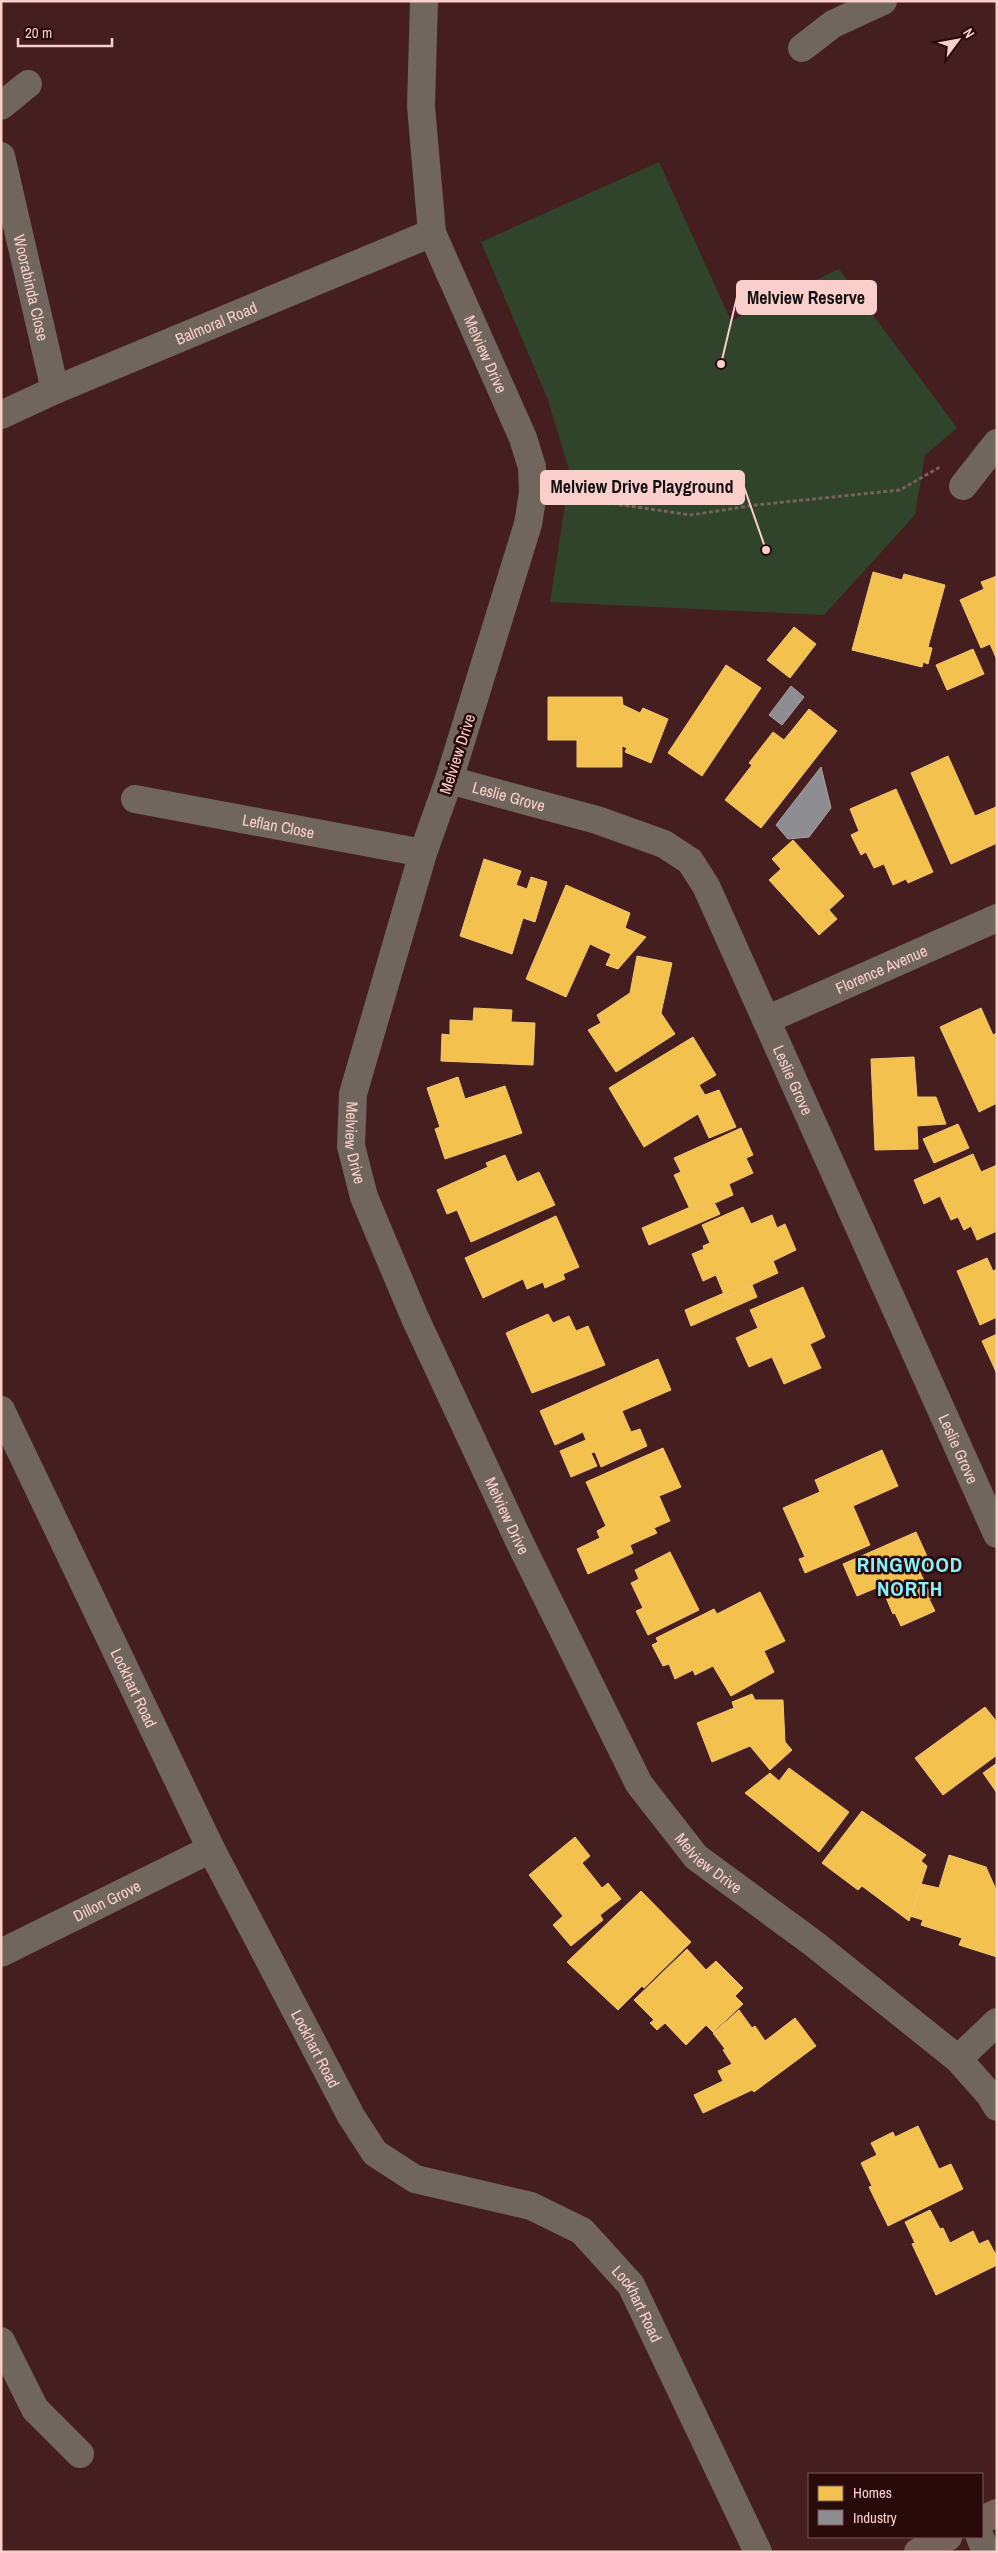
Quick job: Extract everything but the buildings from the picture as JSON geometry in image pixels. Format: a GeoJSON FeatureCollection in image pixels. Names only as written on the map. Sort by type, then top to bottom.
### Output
{"type":"FeatureCollection","features":[{"type":"Feature","properties":{"kind":"main road"},"geometry":{"type":"LineString","coordinates":[[983,2520],[997,2513]]}},
{"type":"Feature","properties":{"kind":"main road"},"geometry":{"type":"LineString","coordinates":[[918,2552],[946,2538]]}},
{"type":"Feature","properties":{"kind":"street","name":"Melview Drive"},"geometry":{"type":"LineString","coordinates":[[424,1],[421,106],[432,233],[523,438],[532,467],[533,492],[528,524],[449,780],[423,853],[353,1094],[351,1146],[364,1197],[415,1318],[520,1543],[639,1784],[696,1857],[813,1943],[958,2059],[990,2095],[997,2107]]}},
{"type":"Feature","properties":{"kind":"street"},"geometry":{"type":"LineString","coordinates":[[802,48],[833,24],[883,1]]}},
{"type":"Feature","properties":{"kind":"street"},"geometry":{"type":"LineString","coordinates":[[1,106],[28,84]]}},
{"type":"Feature","properties":{"kind":"street","name":"Woorabinda Close"},"geometry":{"type":"LineString","coordinates":[[1,156],[55,390]]}},
{"type":"Feature","properties":{"kind":"street","name":"Balmoral Road"},"geometry":{"type":"LineString","coordinates":[[1,415],[55,390],[432,233]]}},
{"type":"Feature","properties":{"kind":"street"},"geometry":{"type":"LineString","coordinates":[[963,486],[997,443]]}},
{"type":"Feature","properties":{"kind":"street","name":"Leslie Grove"},"geometry":{"type":"LineString","coordinates":[[449,780],[597,820],[664,844],[690,861],[706,886],[997,1534]]}},
{"type":"Feature","properties":{"kind":"street","name":"Leflan Close"},"geometry":{"type":"LineString","coordinates":[[135,799],[423,853]]}},
{"type":"Feature","properties":{"kind":"street","name":"Florence Avenue"},"geometry":{"type":"LineString","coordinates":[[766,1020],[997,918]]}},
{"type":"Feature","properties":{"kind":"street","name":"Lockhart Road"},"geometry":{"type":"LineString","coordinates":[[1,1410],[211,1849],[351,2116],[375,2152],[415,2179],[531,2206],[582,2231],[631,2285],[758,2552]]}},
{"type":"Feature","properties":{"kind":"street","name":"Dillon Grove"},"geometry":{"type":"LineString","coordinates":[[1,1953],[211,1849]]}},
{"type":"Feature","properties":{"kind":"street"},"geometry":{"type":"LineString","coordinates":[[958,2059],[997,2022]]}},
{"type":"Feature","properties":{"kind":"street"},"geometry":{"type":"LineString","coordinates":[[1,2340],[35,2409],[80,2454]]}},
{"type":"Feature","properties":{"kind":"street"},"geometry":{"type":"LineString","coordinates":[[980,2538],[986,2552]]}},
{"type":"Feature","properties":{"kind":"path"},"geometry":{"type":"LineString","coordinates":[[533,492],[691,515],[756,505],[900,490],[938,466],[963,486]]}},
{"type":"Feature","properties":{"kind":"green space"},"geometry":{"type":"Polygon","coordinates":[[[659,162],[731,321],[839,269],[957,428],[925,455],[915,515],[824,615],[550,602],[570,473],[548,400],[481,242],[659,162]]]}},
{"type":"Feature","properties":{"kind":"place","name":"Melview Reserve"},"geometry":{"type":"Point","coordinates":[721,364]}},
{"type":"Feature","properties":{"kind":"place","name":"Melview Drive Playground"},"geometry":{"type":"Point","coordinates":[766,550]}},
{"type":"Feature","properties":{"kind":"district","name":"RINGWOOD NORTH"},"geometry":{"type":"Point","coordinates":[910,1576]}}]}
